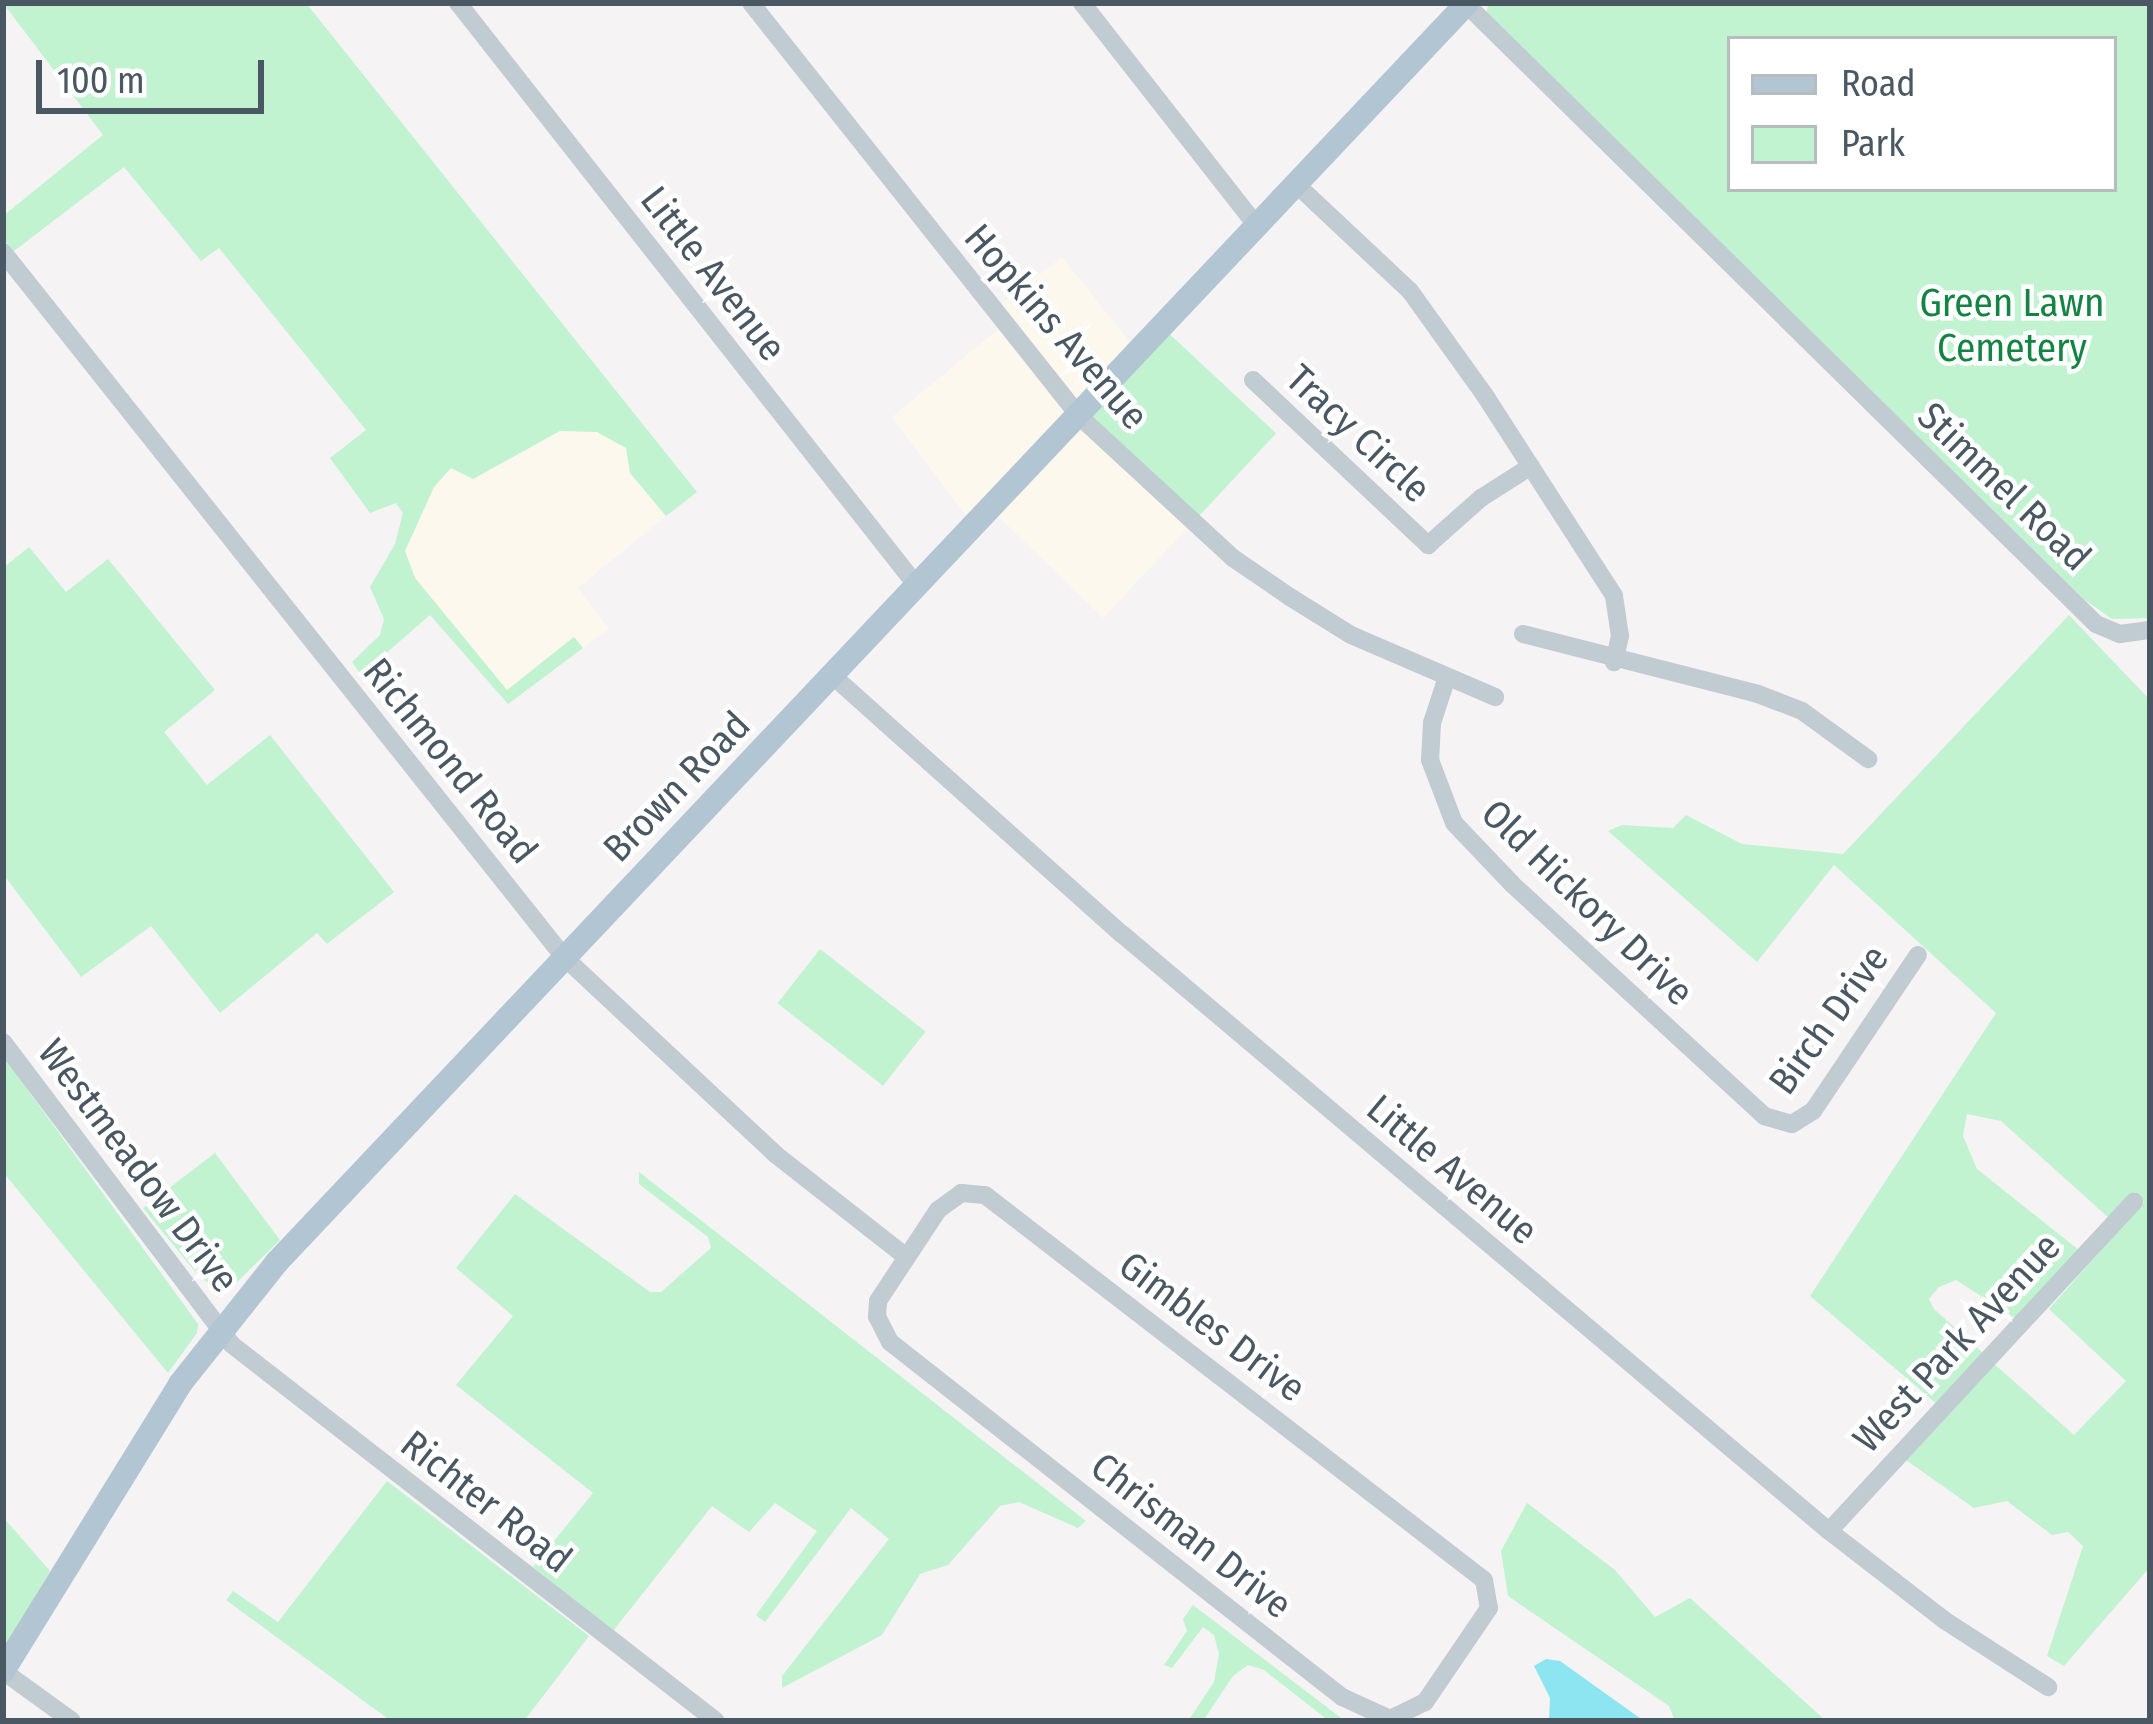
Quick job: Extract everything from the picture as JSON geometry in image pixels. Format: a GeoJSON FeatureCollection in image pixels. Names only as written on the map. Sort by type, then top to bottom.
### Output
{"type":"FeatureCollection","features":[{"type":"Feature","properties":{"kind":"main road","name":"Brown Road"},"geometry":{"type":"LineString","coordinates":[[3,1671],[157,1420],[219,1330],[564,957],[1466,3]]}},
{"type":"Feature","properties":{"kind":"street","name":"Little Avenue"},"geometry":{"type":"LineString","coordinates":[[458,3],[917,586]]}},
{"type":"Feature","properties":{"kind":"street","name":"Hopkins Avenue"},"geometry":{"type":"LineString","coordinates":[[751,3],[1079,416],[1233,558],[1351,635],[1496,697]]}},
{"type":"Feature","properties":{"kind":"street"},"geometry":{"type":"LineString","coordinates":[[1082,3],[1257,226]]}},
{"type":"Feature","properties":{"kind":"street","name":"Stimmel Road"},"geometry":{"type":"LineString","coordinates":[[1466,3],[2096,624],[2120,634],[2150,630]]}},
{"type":"Feature","properties":{"kind":"street"},"geometry":{"type":"LineString","coordinates":[[1296,184],[1410,291],[1531,466],[1614,596],[1621,636],[1614,662]]}},
{"type":"Feature","properties":{"kind":"street","name":"Richmond Road"},"geometry":{"type":"LineString","coordinates":[[3,252],[564,957],[775,1154],[904,1255]]}},
{"type":"Feature","properties":{"kind":"street","name":"Tracy Circle"},"geometry":{"type":"LineString","coordinates":[[1253,380],[1428,545],[1469,507],[1531,466]]}},
{"type":"Feature","properties":{"kind":"street"},"geometry":{"type":"LineString","coordinates":[[1523,634],[1614,662],[1758,694],[1802,711],[1868,759]]}},
{"type":"Feature","properties":{"kind":"street","name":"Little Avenue"},"geometry":{"type":"LineString","coordinates":[[833,676],[1122,934],[1829,1531],[1944,1620],[2048,1687]]}},
{"type":"Feature","properties":{"kind":"street","name":"Old Hickory Drive"},"geometry":{"type":"LineString","coordinates":[[1447,677],[1432,723],[1430,760],[1454,823],[1512,884],[1763,1116],[1792,1124]]}},
{"type":"Feature","properties":{"kind":"street","name":"Birch Drive"},"geometry":{"type":"LineString","coordinates":[[1792,1124],[1813,1111],[1918,955]]}},
{"type":"Feature","properties":{"kind":"street","name":"Westmeadow Drive"},"geometry":{"type":"LineString","coordinates":[[3,1042],[219,1330]]}},
{"type":"Feature","properties":{"kind":"street","name":"Gimbles Drive"},"geometry":{"type":"LineString","coordinates":[[904,1255],[938,1210],[962,1193],[986,1195],[1484,1580]]}},
{"type":"Feature","properties":{"kind":"street","name":"West Park Avenue"},"geometry":{"type":"LineString","coordinates":[[1829,1531],[2134,1202]]}},
{"type":"Feature","properties":{"kind":"street","name":"Chrisman Drive"},"geometry":{"type":"LineString","coordinates":[[904,1255],[878,1301],[877,1316],[890,1342],[1364,1710],[1390,1719],[1425,1702],[1489,1608],[1484,1580]]}},
{"type":"Feature","properties":{"kind":"street","name":"Richter Road"},"geometry":{"type":"LineString","coordinates":[[219,1330],[716,1721]]}},
{"type":"Feature","properties":{"kind":"street"},"geometry":{"type":"LineString","coordinates":[[3,1671],[72,1721]]}},
{"type":"Feature","properties":{"kind":"shaded area"},"geometry":{"type":"Polygon","coordinates":[[[1062,257],[1144,360],[1169,334],[1275,434],[1103,618],[990,508],[973,525],[892,417],[1002,326],[991,312],[1062,257]]]}},
{"type":"Feature","properties":{"kind":"shaded area"},"geometry":{"type":"Polygon","coordinates":[[[559,431],[597,432],[627,448],[630,473],[666,516],[578,588],[609,629],[583,648],[573,637],[507,690],[415,577],[405,551],[434,487],[451,467],[474,479],[559,431]]]}},
{"type":"Feature","properties":{"kind":"green space"},"geometry":{"type":"Polygon","coordinates":[[[3,3],[306,3],[697,492],[666,516],[630,473],[626,448],[597,432],[560,431],[473,479],[451,468],[434,487],[405,551],[415,578],[507,690],[574,637],[583,648],[508,704],[430,615],[361,675],[352,662],[380,635],[384,619],[370,587],[395,544],[403,513],[396,503],[370,513],[330,458],[366,430],[219,248],[201,261],[124,167],[14,251],[3,238],[3,216],[103,135],[3,3]]]}},
{"type":"Feature","properties":{"kind":"green space","name":"Green Lawn Cemetery"},"geometry":{"type":"Polygon","coordinates":[[[1488,3],[2150,3],[2150,618],[2112,619],[2085,600],[1487,12],[1488,3]]]}},
{"type":"Feature","properties":{"kind":"green space"},"geometry":{"type":"Polygon","coordinates":[[[1162,327],[1276,433],[1195,520],[1081,414],[1162,327]]]}},
{"type":"Feature","properties":{"kind":"green space"},"geometry":{"type":"Polygon","coordinates":[[[29,547],[66,592],[108,559],[215,690],[164,732],[207,785],[270,735],[394,892],[327,944],[317,933],[220,1013],[151,926],[81,977],[3,874],[3,568],[29,547]]]}},
{"type":"Feature","properties":{"kind":"green space"},"geometry":{"type":"Polygon","coordinates":[[[2069,615],[2150,700],[2150,1567],[2064,1666],[2047,1656],[2083,1546],[2068,1532],[2052,1535],[2007,1501],[1974,1508],[1903,1458],[1991,1361],[2074,1435],[2126,1381],[2049,1309],[2144,1202],[2135,1192],[2110,1219],[2001,1121],[1967,1114],[1963,1136],[1977,1169],[2080,1251],[2018,1320],[1956,1280],[1939,1287],[1929,1299],[1934,1309],[1983,1353],[1937,1404],[1810,1296],[1996,1013],[1834,865],[1757,962],[1608,831],[1622,825],[1673,828],[1686,815],[1742,844],[1843,854],[2069,615]]]}},
{"type":"Feature","properties":{"kind":"green space"},"geometry":{"type":"Polygon","coordinates":[[[820,949],[926,1031],[883,1086],[778,1003],[820,949]]]}},
{"type":"Feature","properties":{"kind":"green space"},"geometry":{"type":"Polygon","coordinates":[[[3,1056],[198,1324],[197,1333],[168,1373],[3,1172],[3,1056]]]}},
{"type":"Feature","properties":{"kind":"green space"},"geometry":{"type":"Polygon","coordinates":[[[215,1153],[280,1240],[230,1289],[216,1289],[198,1275],[143,1208],[215,1153]]]}},
{"type":"Feature","properties":{"kind":"green space"},"geometry":{"type":"Polygon","coordinates":[[[639,1172],[1086,1521],[1078,1528],[1019,1502],[1000,1506],[948,1565],[920,1574],[882,1635],[782,1688],[782,1676],[889,1539],[851,1508],[765,1622],[756,1615],[817,1531],[775,1503],[749,1532],[712,1506],[613,1631],[533,1567],[593,1493],[456,1385],[513,1316],[456,1268],[515,1194],[650,1292],[661,1292],[711,1248],[708,1237],[639,1184],[639,1172]]]}},
{"type":"Feature","properties":{"kind":"green space"},"geometry":{"type":"Polygon","coordinates":[[[387,1481],[589,1636],[524,1721],[391,1721],[226,1600],[233,1591],[278,1622],[387,1481]]]}},
{"type":"Feature","properties":{"kind":"green space"},"geometry":{"type":"Polygon","coordinates":[[[1527,1503],[1615,1570],[1655,1617],[1690,1598],[1826,1721],[1675,1721],[1669,1706],[1508,1596],[1501,1551],[1527,1503]]]}},
{"type":"Feature","properties":{"kind":"green space"},"geometry":{"type":"Polygon","coordinates":[[[3,1517],[50,1571],[3,1651],[3,1517]]]}},
{"type":"Feature","properties":{"kind":"green space"},"geometry":{"type":"Polygon","coordinates":[[[1193,1605],[1345,1721],[1329,1721],[1264,1670],[1248,1665],[1233,1676],[1203,1721],[1188,1721],[1214,1682],[1219,1654],[1214,1635],[1203,1627],[1172,1668],[1164,1665],[1187,1631],[1183,1619],[1193,1605]]]}},
{"type":"Feature","properties":{"kind":"water"},"geometry":{"type":"Polygon","coordinates":[[[1546,1659],[1560,1661],[1644,1721],[1549,1721],[1550,1698],[1534,1666],[1546,1659]]]}}]}
